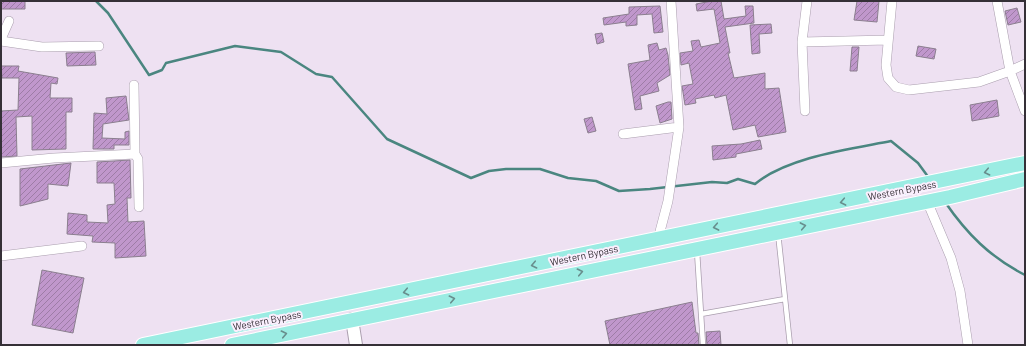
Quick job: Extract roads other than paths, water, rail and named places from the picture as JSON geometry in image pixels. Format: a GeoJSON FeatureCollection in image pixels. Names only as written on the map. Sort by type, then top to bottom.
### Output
{"type":"FeatureCollection","features":[{"type":"Feature","properties":{"kind":"main road","name":"Western Bypass"},"geometry":{"type":"LineString","coordinates":[[143,345],[1025,164]]}},
{"type":"Feature","properties":{"kind":"main road","name":"Western Bypass"},"geometry":{"type":"LineString","coordinates":[[238,344],[352,319],[950,197],[1025,179]]}},
{"type":"Feature","properties":{"kind":"street"},"geometry":{"type":"LineString","coordinates":[[658,239],[668,201],[679,127],[671,1]]}},
{"type":"Feature","properties":{"kind":"street"},"geometry":{"type":"LineString","coordinates":[[805,111],[802,42],[807,1]]}},
{"type":"Feature","properties":{"kind":"street"},"geometry":{"type":"LineString","coordinates":[[892,1],[886,65],[888,78],[896,87],[909,90],[979,82],[1010,72],[1025,64]]}},
{"type":"Feature","properties":{"kind":"street"},"geometry":{"type":"LineString","coordinates":[[997,1],[1010,72],[1025,111]]}},
{"type":"Feature","properties":{"kind":"street"},"geometry":{"type":"LineString","coordinates":[[9,21],[1,40],[42,47],[98,46]]}},
{"type":"Feature","properties":{"kind":"street"},"geometry":{"type":"LineString","coordinates":[[802,42],[888,40]]}},
{"type":"Feature","properties":{"kind":"street"},"geometry":{"type":"LineString","coordinates":[[134,85],[135,154],[138,159],[139,207]]}},
{"type":"Feature","properties":{"kind":"street"},"geometry":{"type":"LineString","coordinates":[[623,134],[679,127]]}},
{"type":"Feature","properties":{"kind":"street"},"geometry":{"type":"LineString","coordinates":[[1,163],[62,157],[135,154]]}},
{"type":"Feature","properties":{"kind":"street"},"geometry":{"type":"LineString","coordinates":[[930,201],[951,258],[960,291],[968,345]]}},
{"type":"Feature","properties":{"kind":"street"},"geometry":{"type":"LineString","coordinates":[[1,256],[82,246]]}},
{"type":"Feature","properties":{"kind":"street"},"geometry":{"type":"LineString","coordinates":[[352,319],[356,345]]}},
{"type":"Feature","properties":{"kind":"lane"},"geometry":{"type":"LineString","coordinates":[[778,232],[790,345]]}},
{"type":"Feature","properties":{"kind":"lane"},"geometry":{"type":"LineString","coordinates":[[696,248],[703,345]]}},
{"type":"Feature","properties":{"kind":"lane"},"geometry":{"type":"LineString","coordinates":[[701,314],[785,299]]}},
{"type":"Feature","properties":{"kind":"waterway"},"geometry":{"type":"LineString","coordinates":[[96,1],[108,13],[149,75],[162,70],[166,63],[235,46],[281,52],[316,74],[332,77],[387,139],[471,178],[489,171],[506,169],[540,169],[568,178],[596,181],[619,191],[712,182],[727,183],[738,179],[755,184],[768,175],[801,161],[820,155],[891,141],[918,163],[929,178]]}},
{"type":"Feature","properties":{"kind":"waterway"},"geometry":{"type":"LineString","coordinates":[[945,202],[953,214],[980,244],[1012,268],[1025,275]]}}]}
